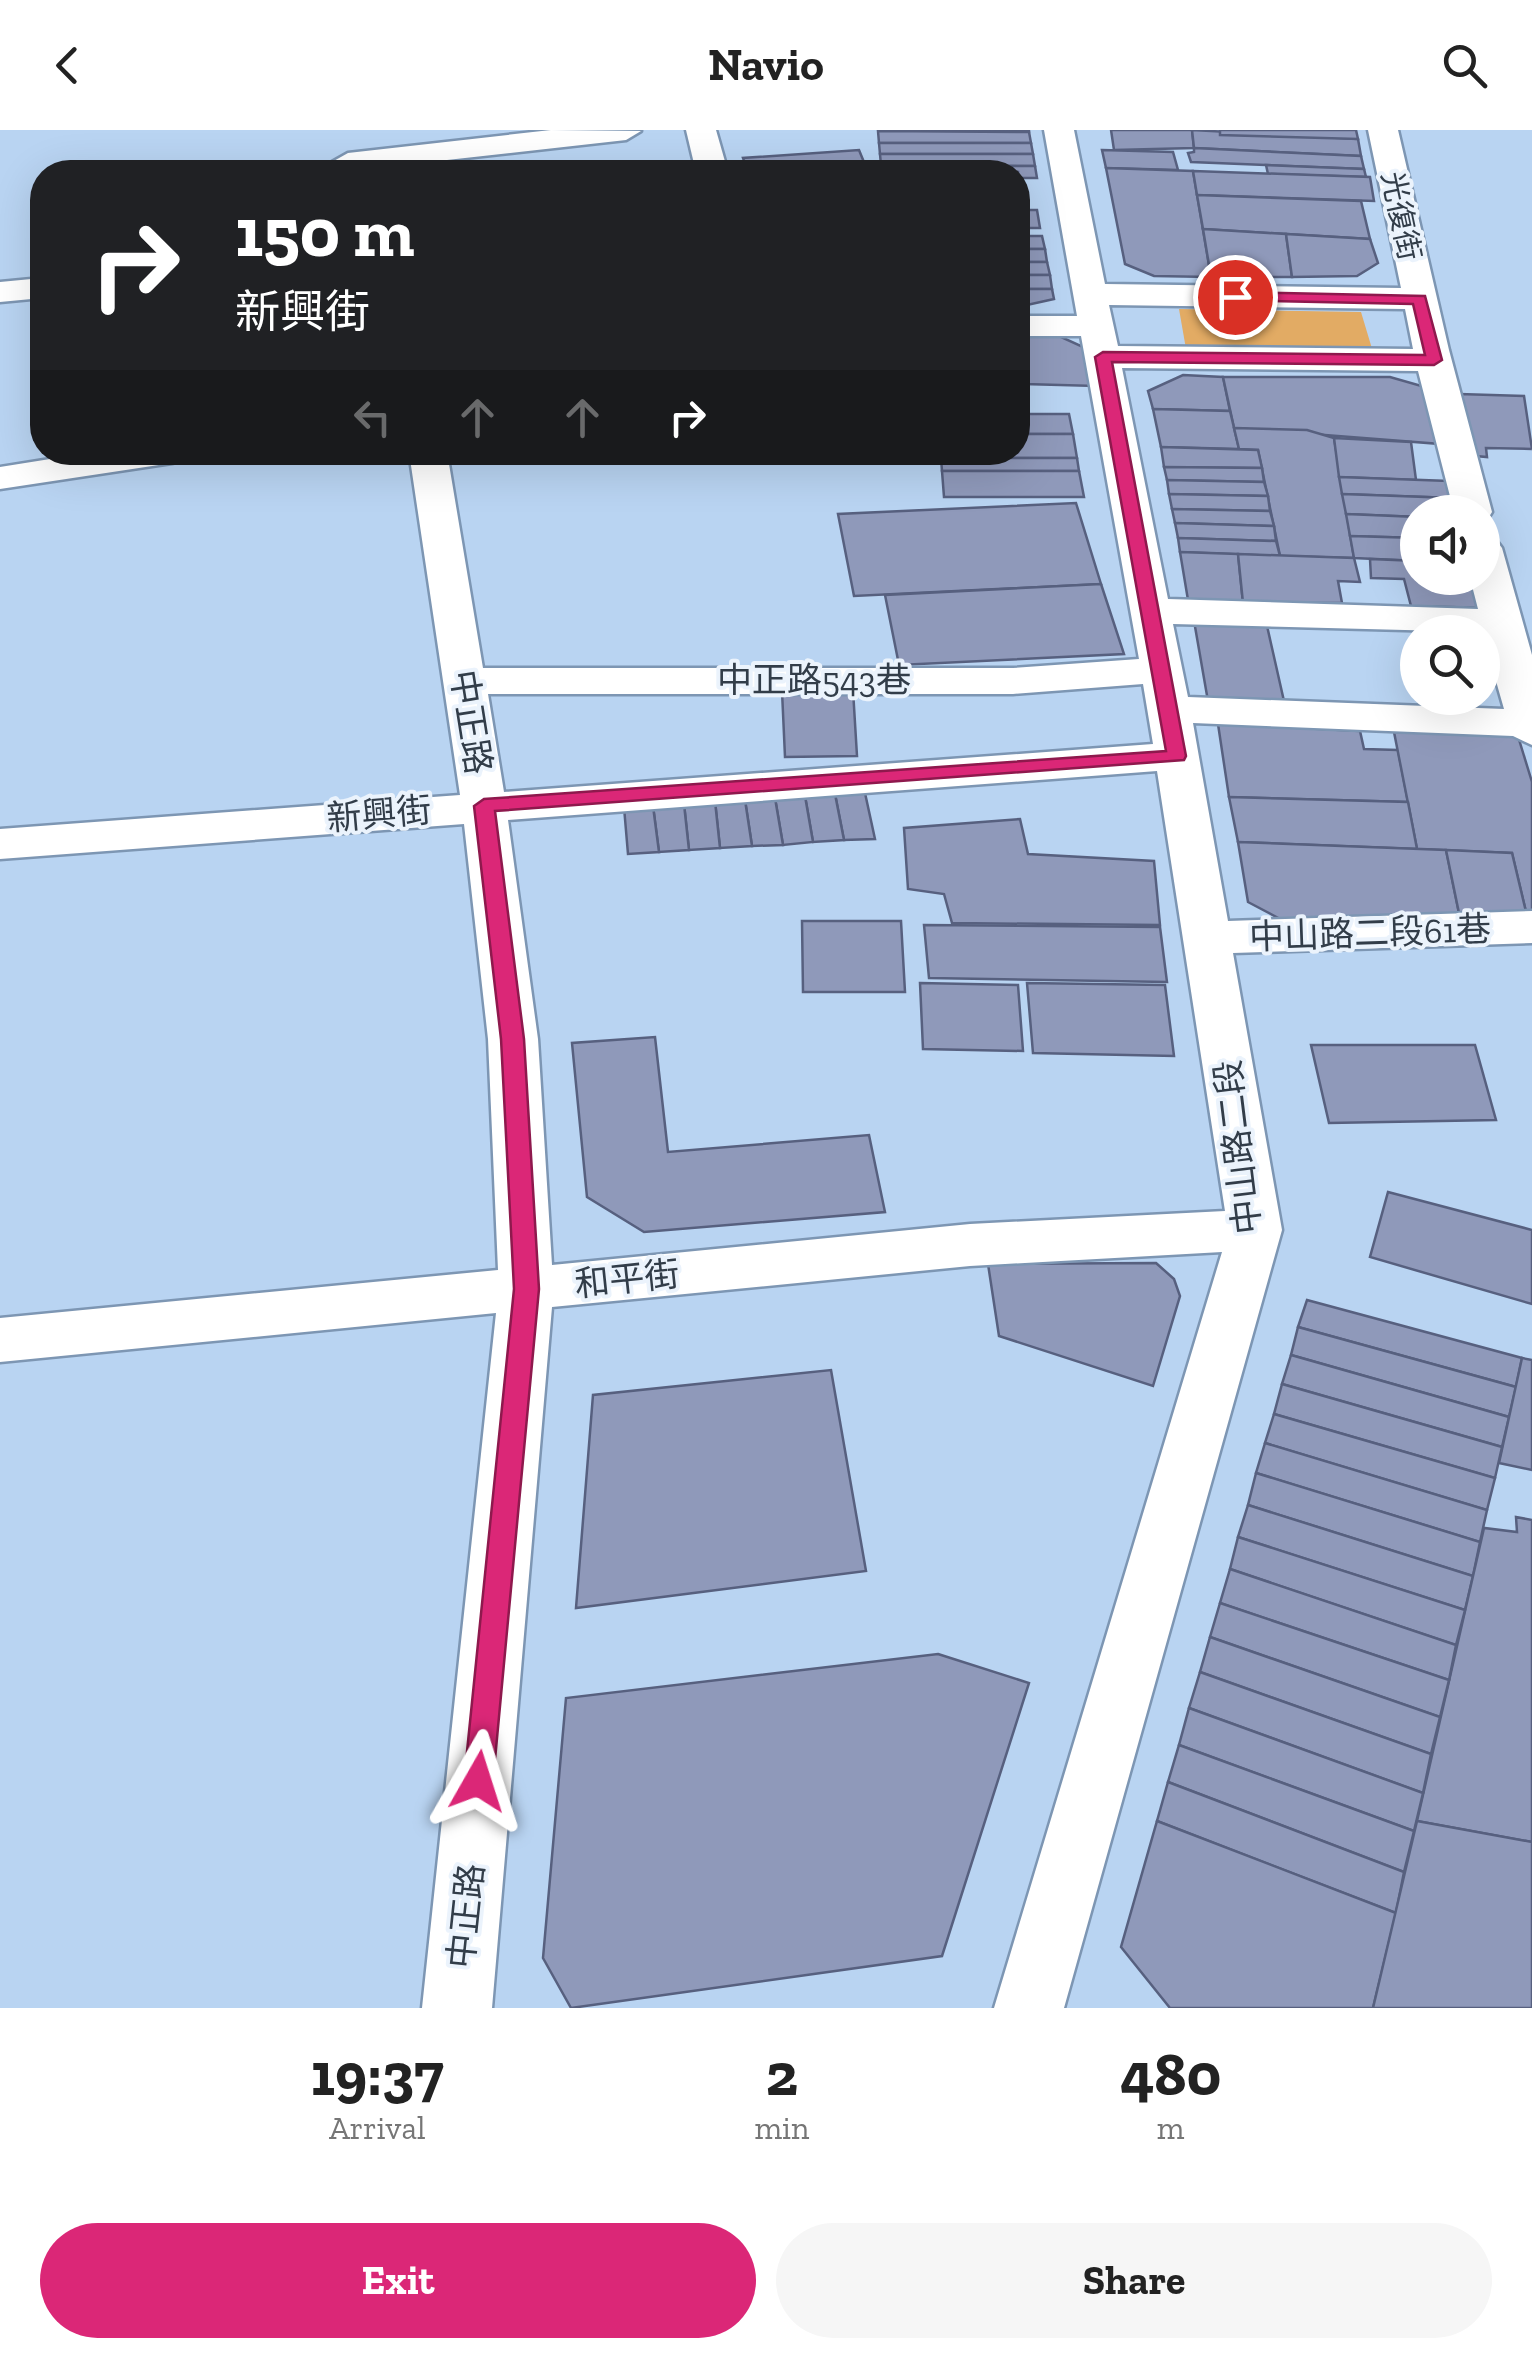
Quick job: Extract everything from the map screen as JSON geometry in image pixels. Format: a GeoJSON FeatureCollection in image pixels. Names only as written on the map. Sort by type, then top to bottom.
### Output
{"type":"FeatureCollection","features":[{"type":"Feature","properties":{"kind":"street"},"geometry":{"type":"LineString","coordinates":[[336,130],[347,160]]}},
{"type":"Feature","properties":{"kind":"street"},"geometry":{"type":"LineString","coordinates":[[701,130],[709,160]]}},
{"type":"Feature","properties":{"kind":"street","name":"中山路二段"},"geometry":{"type":"LineString","coordinates":[[1029,2008],[1255,1230],[1166,690],[1059,130]]}},
{"type":"Feature","properties":{"kind":"street","name":"光復街"},"geometry":{"type":"LineString","coordinates":[[1383,130],[1469,495]]}},
{"type":"Feature","properties":{"kind":"street"},"geometry":{"type":"LineString","coordinates":[[404,160],[626,131]]}},
{"type":"Feature","properties":{"kind":"street"},"geometry":{"type":"LineString","coordinates":[[0,292],[30,289]]}},
{"type":"Feature","properties":{"kind":"street"},"geometry":{"type":"LineString","coordinates":[[1030,326],[1097,326],[1420,299]]}},
{"type":"Feature","properties":{"kind":"street"},"geometry":{"type":"LineString","coordinates":[[1097,326],[1434,360]]}},
{"type":"Feature","properties":{"kind":"street"},"geometry":{"type":"LineString","coordinates":[[0,478],[86,465]]}},
{"type":"Feature","properties":{"kind":"street","name":"中正路"},"geometry":{"type":"LineString","coordinates":[[430,465],[484,806],[512,1039],[526,1289],[456,2008]]}},
{"type":"Feature","properties":{"kind":"street"},"geometry":{"type":"LineString","coordinates":[[1495,595],[1531,728]]}},
{"type":"Feature","properties":{"kind":"street"},"geometry":{"type":"LineString","coordinates":[[1151,611],[1502,622]]}},
{"type":"Feature","properties":{"kind":"street","name":"中正路543巷"},"geometry":{"type":"LineString","coordinates":[[464,681],[1012,681],[1166,690],[1531,728]]}},
{"type":"Feature","properties":{"kind":"street","name":"新興街"},"geometry":{"type":"LineString","coordinates":[[0,844],[1176,756]]}},
{"type":"Feature","properties":{"kind":"street","name":"中山路二段61巷"},"geometry":{"type":"LineString","coordinates":[[1208,938],[1532,927]]}},
{"type":"Feature","properties":{"kind":"street","name":"和平街"},"geometry":{"type":"LineString","coordinates":[[0,1340],[970,1245],[1255,1230]]}},
{"type":"Feature","properties":{"kind":"shaded area"},"geometry":{"type":"Polygon","coordinates":[[[1179,309],[1361,312],[1373,352],[1186,349],[1179,309]]]}},
{"type":"Feature","properties":{"kind":"building"},"geometry":{"type":"Polygon","coordinates":[[[878,130],[1029,130],[1029,132],[878,130]]]}},
{"type":"Feature","properties":{"kind":"building"},"geometry":{"type":"Polygon","coordinates":[[[1111,130],[1192,130],[1194,148],[1114,150],[1111,130]]]}},
{"type":"Feature","properties":{"kind":"building"},"geometry":{"type":"Polygon","coordinates":[[[1192,130],[1358,139],[1361,156],[1194,148],[1192,130]]]}},
{"type":"Feature","properties":{"kind":"building"},"geometry":{"type":"Polygon","coordinates":[[[1220,130],[1356,130],[1358,139],[1220,135],[1220,130]]]}},
{"type":"Feature","properties":{"kind":"building"},"geometry":{"type":"Polygon","coordinates":[[[878,131],[1029,132],[1031,143],[879,143],[878,131]]]}},
{"type":"Feature","properties":{"kind":"building"},"geometry":{"type":"Polygon","coordinates":[[[879,143],[1031,143],[1033,154],[880,154],[879,143]]]}},
{"type":"Feature","properties":{"kind":"building"},"geometry":{"type":"Polygon","coordinates":[[[1194,148],[1361,156],[1364,169],[1191,162],[1188,153],[1194,152],[1194,148]]]}},
{"type":"Feature","properties":{"kind":"building"},"geometry":{"type":"Polygon","coordinates":[[[859,150],[863,160],[744,160],[859,150]]]}},
{"type":"Feature","properties":{"kind":"building"},"geometry":{"type":"Polygon","coordinates":[[[1102,150],[1173,152],[1178,170],[1106,168],[1102,150]]]}},
{"type":"Feature","properties":{"kind":"building"},"geometry":{"type":"Polygon","coordinates":[[[880,154],[1033,154],[1035,166],[1030,166],[1030,160],[881,160],[880,154]]]}},
{"type":"Feature","properties":{"kind":"building"},"geometry":{"type":"Polygon","coordinates":[[[1266,165],[1364,169],[1366,177],[1268,174],[1266,165]]]}},
{"type":"Feature","properties":{"kind":"building"},"geometry":{"type":"Polygon","coordinates":[[[1030,166],[1035,166],[1037,178],[1030,178],[1030,166]]]}},
{"type":"Feature","properties":{"kind":"building"},"geometry":{"type":"Polygon","coordinates":[[[1106,168],[1193,171],[1211,277],[1154,276],[1125,264],[1106,168]]]}},
{"type":"Feature","properties":{"kind":"building"},"geometry":{"type":"Polygon","coordinates":[[[1193,171],[1370,177],[1374,201],[1197,195],[1193,171]]]}},
{"type":"Feature","properties":{"kind":"building"},"geometry":{"type":"Polygon","coordinates":[[[1197,195],[1361,201],[1370,239],[1203,229],[1197,195]]]}},
{"type":"Feature","properties":{"kind":"building"},"geometry":{"type":"Polygon","coordinates":[[[1030,210],[1037,210],[1040,228],[1030,228],[1030,210]]]}},
{"type":"Feature","properties":{"kind":"building"},"geometry":{"type":"Polygon","coordinates":[[[1203,229],[1286,234],[1292,277],[1211,277],[1203,229]]]}},
{"type":"Feature","properties":{"kind":"building"},"geometry":{"type":"Polygon","coordinates":[[[1286,234],[1370,239],[1378,263],[1357,276],[1292,277],[1286,234]]]}},
{"type":"Feature","properties":{"kind":"building"},"geometry":{"type":"Polygon","coordinates":[[[1030,236],[1042,236],[1045,249],[1030,249],[1030,236]]]}},
{"type":"Feature","properties":{"kind":"building"},"geometry":{"type":"Polygon","coordinates":[[[1030,249],[1045,249],[1047,262],[1030,262],[1030,249]]]}},
{"type":"Feature","properties":{"kind":"building"},"geometry":{"type":"Polygon","coordinates":[[[1030,262],[1047,262],[1050,275],[1030,275],[1030,262]]]}},
{"type":"Feature","properties":{"kind":"building"},"geometry":{"type":"Polygon","coordinates":[[[1030,275],[1050,275],[1052,289],[1030,289],[1030,275]]]}},
{"type":"Feature","properties":{"kind":"building"},"geometry":{"type":"Polygon","coordinates":[[[1030,289],[1052,289],[1054,299],[1030,304],[1030,289]]]}},
{"type":"Feature","properties":{"kind":"building"},"geometry":{"type":"Polygon","coordinates":[[[1030,335],[1059,336],[1092,351],[1096,386],[1030,384],[1030,335]]]}},
{"type":"Feature","properties":{"kind":"building"},"geometry":{"type":"Polygon","coordinates":[[[1183,375],[1223,377],[1230,411],[1153,409],[1148,391],[1183,375]]]}},
{"type":"Feature","properties":{"kind":"building"},"geometry":{"type":"Polygon","coordinates":[[[1223,377],[1390,377],[1425,387],[1441,444],[1234,428],[1223,377]]]}},
{"type":"Feature","properties":{"kind":"building"},"geometry":{"type":"Polygon","coordinates":[[[1459,394],[1524,396],[1532,449],[1486,448],[1487,457],[1476,456],[1459,394]]]}},
{"type":"Feature","properties":{"kind":"building"},"geometry":{"type":"Polygon","coordinates":[[[1153,409],[1230,411],[1239,449],[1161,447],[1153,409]]]}},
{"type":"Feature","properties":{"kind":"building"},"geometry":{"type":"Polygon","coordinates":[[[1030,414],[1069,414],[1073,434],[1030,434],[1030,414]]]}},
{"type":"Feature","properties":{"kind":"building"},"geometry":{"type":"Polygon","coordinates":[[[1234,428],[1307,430],[1334,438],[1354,558],[1280,556],[1258,450],[1239,449],[1234,428]]]}},
{"type":"Feature","properties":{"kind":"building"},"geometry":{"type":"Polygon","coordinates":[[[1030,434],[1073,434],[1077,458],[1030,458],[1030,434]]]}},
{"type":"Feature","properties":{"kind":"building"},"geometry":{"type":"Polygon","coordinates":[[[1334,438],[1411,442],[1416,480],[1339,477],[1334,438]]]}},
{"type":"Feature","properties":{"kind":"building"},"geometry":{"type":"Polygon","coordinates":[[[1161,447],[1258,450],[1262,468],[1164,467],[1161,447]]]}},
{"type":"Feature","properties":{"kind":"building"},"geometry":{"type":"Polygon","coordinates":[[[1030,458],[1077,458],[1079,471],[942,471],[942,465],[1030,465],[1030,458]]]}},
{"type":"Feature","properties":{"kind":"building"},"geometry":{"type":"Polygon","coordinates":[[[1164,467],[1262,468],[1264,482],[1167,480],[1164,467]]]}},
{"type":"Feature","properties":{"kind":"building"},"geometry":{"type":"Polygon","coordinates":[[[942,471],[1079,471],[1084,497],[944,497],[942,471]]]}},
{"type":"Feature","properties":{"kind":"building"},"geometry":{"type":"Polygon","coordinates":[[[1339,477],[1449,481],[1452,495],[1400,496],[1342,494],[1339,477]]]}},
{"type":"Feature","properties":{"kind":"building"},"geometry":{"type":"Polygon","coordinates":[[[1167,480],[1264,482],[1268,496],[1169,494],[1167,480]]]}},
{"type":"Feature","properties":{"kind":"building"},"geometry":{"type":"Polygon","coordinates":[[[1169,494],[1268,496],[1270,511],[1172,509],[1169,494]]]}},
{"type":"Feature","properties":{"kind":"building"},"geometry":{"type":"Polygon","coordinates":[[[1342,494],[1400,496],[1400,516],[1346,514],[1342,494]]]}},
{"type":"Feature","properties":{"kind":"building"},"geometry":{"type":"Polygon","coordinates":[[[1076,503],[1101,584],[854,596],[838,514],[1076,503]]]}},
{"type":"Feature","properties":{"kind":"building"},"geometry":{"type":"Polygon","coordinates":[[[1172,509],[1270,511],[1274,526],[1175,523],[1172,509]]]}},
{"type":"Feature","properties":{"kind":"building"},"geometry":{"type":"Polygon","coordinates":[[[1346,514],[1400,516],[1400,537],[1350,536],[1346,514]]]}},
{"type":"Feature","properties":{"kind":"building"},"geometry":{"type":"Polygon","coordinates":[[[1175,523],[1274,526],[1276,541],[1178,538],[1175,523]]]}},
{"type":"Feature","properties":{"kind":"building"},"geometry":{"type":"Polygon","coordinates":[[[1350,536],[1400,537],[1400,560],[1354,558],[1350,536]]]}},
{"type":"Feature","properties":{"kind":"building"},"geometry":{"type":"Polygon","coordinates":[[[1178,538],[1276,541],[1280,556],[1180,552],[1178,538]]]}},
{"type":"Feature","properties":{"kind":"building"},"geometry":{"type":"Polygon","coordinates":[[[1180,552],[1238,554],[1243,603],[1188,600],[1180,552]]]}},
{"type":"Feature","properties":{"kind":"building"},"geometry":{"type":"Polygon","coordinates":[[[1238,554],[1354,558],[1360,582],[1338,581],[1342,603],[1243,603],[1238,554]]]}},
{"type":"Feature","properties":{"kind":"building"},"geometry":{"type":"Polygon","coordinates":[[[1370,559],[1400,560],[1400,579],[1371,578],[1370,559]]]}},
{"type":"Feature","properties":{"kind":"building"},"geometry":{"type":"Polygon","coordinates":[[[1101,584],[1124,654],[899,665],[885,595],[1101,584]]]}},
{"type":"Feature","properties":{"kind":"building"},"geometry":{"type":"Polygon","coordinates":[[[1408,595],[1480,595],[1485,608],[1411,606],[1408,595]]]}},
{"type":"Feature","properties":{"kind":"building"},"geometry":{"type":"Polygon","coordinates":[[[1193,615],[1265,617],[1286,710],[1209,707],[1193,615]]]}},
{"type":"Feature","properties":{"kind":"building"},"geometry":{"type":"Polygon","coordinates":[[[853,690],[857,756],[785,757],[782,691],[853,690]]]}},
{"type":"Feature","properties":{"kind":"building"},"geometry":{"type":"Polygon","coordinates":[[[1218,724],[1360,731],[1364,749],[1398,750],[1408,802],[1229,797],[1218,724]]]}},
{"type":"Feature","properties":{"kind":"building"},"geometry":{"type":"Polygon","coordinates":[[[1394,732],[1517,733],[1532,782],[1532,915],[1527,916],[1512,853],[1417,849],[1394,732]]]}},
{"type":"Feature","properties":{"kind":"building"},"geometry":{"type":"Polygon","coordinates":[[[865,793],[875,839],[844,840],[835,794],[865,793]]]}},
{"type":"Feature","properties":{"kind":"building"},"geometry":{"type":"Polygon","coordinates":[[[835,794],[844,840],[813,842],[805,796],[835,794]]]}},
{"type":"Feature","properties":{"kind":"building"},"geometry":{"type":"Polygon","coordinates":[[[805,796],[813,842],[783,845],[775,798],[805,796]]]}},
{"type":"Feature","properties":{"kind":"building"},"geometry":{"type":"Polygon","coordinates":[[[1229,797],[1408,802],[1417,849],[1238,842],[1229,797]]]}},
{"type":"Feature","properties":{"kind":"building"},"geometry":{"type":"Polygon","coordinates":[[[775,798],[783,845],[752,846],[745,800],[775,798]]]}},
{"type":"Feature","properties":{"kind":"building"},"geometry":{"type":"Polygon","coordinates":[[[745,800],[752,846],[720,848],[715,801],[745,800]]]}},
{"type":"Feature","properties":{"kind":"building"},"geometry":{"type":"Polygon","coordinates":[[[715,801],[720,848],[689,850],[684,804],[715,801]]]}},
{"type":"Feature","properties":{"kind":"building"},"geometry":{"type":"Polygon","coordinates":[[[684,804],[689,850],[659,852],[653,806],[684,804]]]}},
{"type":"Feature","properties":{"kind":"building"},"geometry":{"type":"Polygon","coordinates":[[[653,806],[659,852],[628,854],[624,807],[653,806]]]}},
{"type":"Feature","properties":{"kind":"building"},"geometry":{"type":"Polygon","coordinates":[[[1020,819],[1028,854],[1154,861],[1160,925],[952,923],[944,894],[908,889],[904,828],[1020,819]]]}},
{"type":"Feature","properties":{"kind":"building"},"geometry":{"type":"Polygon","coordinates":[[[1238,842],[1446,850],[1460,918],[1284,921],[1248,902],[1238,842]]]}},
{"type":"Feature","properties":{"kind":"building"},"geometry":{"type":"Polygon","coordinates":[[[1446,850],[1512,853],[1527,916],[1460,918],[1446,850]]]}},
{"type":"Feature","properties":{"kind":"building"},"geometry":{"type":"Polygon","coordinates":[[[802,921],[901,921],[905,992],[803,992],[802,921]]]}},
{"type":"Feature","properties":{"kind":"building"},"geometry":{"type":"Polygon","coordinates":[[[924,925],[1160,927],[1167,982],[929,978],[924,925]]]}},
{"type":"Feature","properties":{"kind":"building"},"geometry":{"type":"Polygon","coordinates":[[[920,983],[1018,985],[1023,1051],[923,1049],[920,983]]]}},
{"type":"Feature","properties":{"kind":"building"},"geometry":{"type":"Polygon","coordinates":[[[1027,983],[1165,985],[1174,1056],[1033,1053],[1027,983]]]}},
{"type":"Feature","properties":{"kind":"building"},"geometry":{"type":"Polygon","coordinates":[[[655,1037],[668,1152],[869,1135],[885,1212],[644,1232],[587,1197],[572,1043],[655,1037]]]}},
{"type":"Feature","properties":{"kind":"building"},"geometry":{"type":"Polygon","coordinates":[[[1311,1045],[1475,1045],[1496,1120],[1329,1123],[1311,1045]]]}},
{"type":"Feature","properties":{"kind":"building"},"geometry":{"type":"Polygon","coordinates":[[[1388,1192],[1532,1230],[1532,1304],[1370,1257],[1388,1192]]]}},
{"type":"Feature","properties":{"kind":"building"},"geometry":{"type":"Polygon","coordinates":[[[1156,1263],[1174,1279],[1180,1296],[1153,1386],[999,1336],[988,1264],[1156,1263]]]}},
{"type":"Feature","properties":{"kind":"building"},"geometry":{"type":"Polygon","coordinates":[[[1307,1300],[1522,1358],[1516,1387],[1298,1327],[1307,1300]]]}},
{"type":"Feature","properties":{"kind":"building"},"geometry":{"type":"Polygon","coordinates":[[[1298,1327],[1516,1387],[1509,1417],[1291,1355],[1298,1327]]]}},
{"type":"Feature","properties":{"kind":"building"},"geometry":{"type":"Polygon","coordinates":[[[1291,1355],[1509,1417],[1502,1447],[1282,1384],[1291,1355]]]}},
{"type":"Feature","properties":{"kind":"building"},"geometry":{"type":"Polygon","coordinates":[[[1522,1358],[1532,1360],[1532,1470],[1499,1463],[1522,1358]]]}},
{"type":"Feature","properties":{"kind":"building"},"geometry":{"type":"Polygon","coordinates":[[[831,1370],[866,1571],[576,1608],[593,1395],[831,1370]]]}},
{"type":"Feature","properties":{"kind":"building"},"geometry":{"type":"Polygon","coordinates":[[[1282,1384],[1502,1447],[1495,1478],[1274,1414],[1282,1384]]]}},
{"type":"Feature","properties":{"kind":"building"},"geometry":{"type":"Polygon","coordinates":[[[1274,1414],[1495,1478],[1487,1510],[1265,1443],[1274,1414]]]}},
{"type":"Feature","properties":{"kind":"building"},"geometry":{"type":"Polygon","coordinates":[[[1265,1443],[1487,1510],[1480,1542],[1256,1473],[1265,1443]]]}},
{"type":"Feature","properties":{"kind":"building"},"geometry":{"type":"Polygon","coordinates":[[[1256,1473],[1480,1542],[1473,1576],[1248,1505],[1256,1473]]]}},
{"type":"Feature","properties":{"kind":"building"},"geometry":{"type":"Polygon","coordinates":[[[1248,1505],[1473,1576],[1465,1610],[1238,1537],[1248,1505]]]}},
{"type":"Feature","properties":{"kind":"building"},"geometry":{"type":"Polygon","coordinates":[[[1516,1517],[1532,1520],[1532,1842],[1417,1821],[1484,1528],[1517,1532],[1516,1517]]]}},
{"type":"Feature","properties":{"kind":"building"},"geometry":{"type":"Polygon","coordinates":[[[1238,1537],[1465,1610],[1456,1645],[1230,1569],[1238,1537]]]}},
{"type":"Feature","properties":{"kind":"building"},"geometry":{"type":"Polygon","coordinates":[[[1230,1569],[1456,1645],[1449,1680],[1220,1603],[1230,1569]]]}},
{"type":"Feature","properties":{"kind":"building"},"geometry":{"type":"Polygon","coordinates":[[[1220,1603],[1449,1680],[1440,1717],[1210,1637],[1220,1603]]]}},
{"type":"Feature","properties":{"kind":"building"},"geometry":{"type":"Polygon","coordinates":[[[1210,1637],[1440,1717],[1431,1754],[1200,1672],[1210,1637]]]}},
{"type":"Feature","properties":{"kind":"building"},"geometry":{"type":"Polygon","coordinates":[[[938,1654],[1029,1683],[942,1956],[571,2008],[543,1958],[566,1698],[938,1654]]]}},
{"type":"Feature","properties":{"kind":"building"},"geometry":{"type":"Polygon","coordinates":[[[1200,1672],[1431,1754],[1423,1793],[1189,1708],[1200,1672]]]}},
{"type":"Feature","properties":{"kind":"building"},"geometry":{"type":"Polygon","coordinates":[[[1189,1708],[1423,1793],[1414,1831],[1179,1745],[1189,1708]]]}},
{"type":"Feature","properties":{"kind":"building"},"geometry":{"type":"Polygon","coordinates":[[[1179,1745],[1414,1831],[1404,1872],[1168,1782],[1179,1745]]]}},
{"type":"Feature","properties":{"kind":"building"},"geometry":{"type":"Polygon","coordinates":[[[1168,1782],[1404,1872],[1396,1913],[1157,1821],[1168,1782]]]}},
{"type":"Feature","properties":{"kind":"building"},"geometry":{"type":"Polygon","coordinates":[[[1157,1821],[1396,1913],[1373,2008],[1170,2008],[1121,1947],[1157,1821]]]}},
{"type":"Feature","properties":{"kind":"building"},"geometry":{"type":"Polygon","coordinates":[[[1417,1821],[1532,1842],[1532,2008],[1373,2008],[1417,1821]]]}},
{"type":"Feature","properties":{"kind":"route"},"geometry":{"type":"LineString","coordinates":[[478,1781],[526,1289],[512,1039],[484,806],[1176,756],[1103,357],[1434,360],[1420,299],[1235,297]]}}]}
